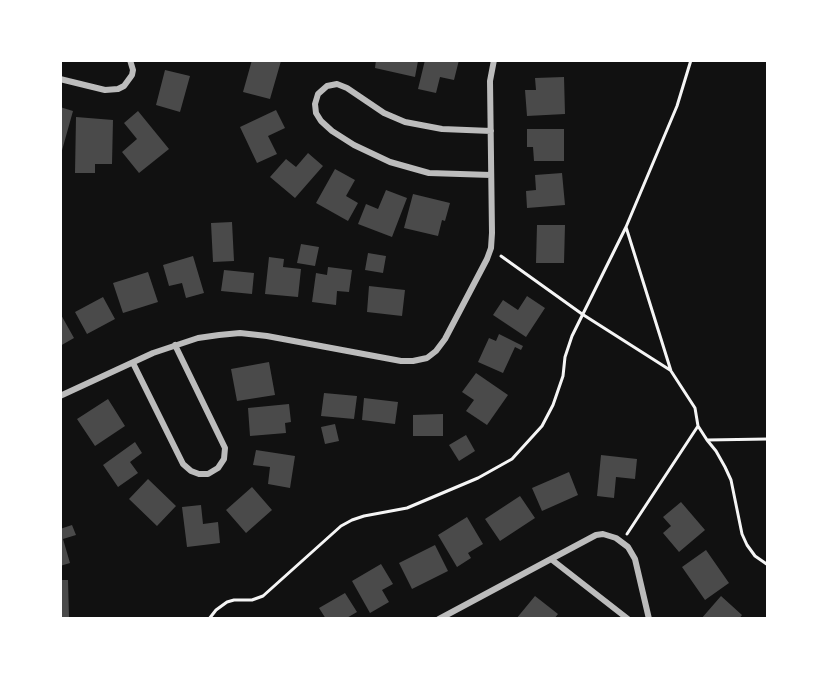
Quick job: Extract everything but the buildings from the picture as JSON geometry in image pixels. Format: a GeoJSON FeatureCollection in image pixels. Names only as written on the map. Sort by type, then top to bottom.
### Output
{"type":"FeatureCollection","features":[{"type":"Feature","properties":{"kind":"street"},"geometry":{"type":"LineString","coordinates":[[60,79],[105,90],[118,89],[129,82],[132,75],[130,60]]}},
{"type":"Feature","properties":{"kind":"street"},"geometry":{"type":"LineString","coordinates":[[60,396],[175,345],[198,338],[240,333],[401,361],[427,358],[445,339],[487,259],[490,248],[492,233],[490,81],[494,60]]}},
{"type":"Feature","properties":{"kind":"street"},"geometry":{"type":"LineString","coordinates":[[491,131],[442,129],[405,122],[384,113],[347,88],[337,84],[327,86],[318,94],[315,104],[316,113],[321,121],[332,131],[354,145],[390,162],[429,172],[491,175]]}},
{"type":"Feature","properties":{"kind":"street"},"geometry":{"type":"LineString","coordinates":[[133,363],[183,464],[191,471],[208,474],[218,468],[224,459],[225,448],[175,345]]}},
{"type":"Feature","properties":{"kind":"street"},"geometry":{"type":"LineString","coordinates":[[439,619],[596,535],[609,535],[628,548],[635,559],[650,619]]}},
{"type":"Feature","properties":{"kind":"street"},"geometry":{"type":"LineString","coordinates":[[550,559],[628,619]]}},
{"type":"Feature","properties":{"kind":"path"},"geometry":{"type":"LineString","coordinates":[[209,619],[227,602],[252,600],[263,596],[341,526],[352,520],[407,508],[478,478],[512,459],[542,426],[554,405],[572,336],[626,227],[677,106],[691,60]]}},
{"type":"Feature","properties":{"kind":"path"},"geometry":{"type":"LineString","coordinates":[[626,227],[671,371],[695,408],[698,426],[716,451],[730,480],[740,527],[747,545],[755,556],[768,565]]}},
{"type":"Feature","properties":{"kind":"path"},"geometry":{"type":"LineString","coordinates":[[501,256],[582,314],[671,371]]}},
{"type":"Feature","properties":{"kind":"path"},"geometry":{"type":"LineString","coordinates":[[627,534],[698,426]]}},
{"type":"Feature","properties":{"kind":"path"},"geometry":{"type":"LineString","coordinates":[[707,440],[768,438]]}}]}
